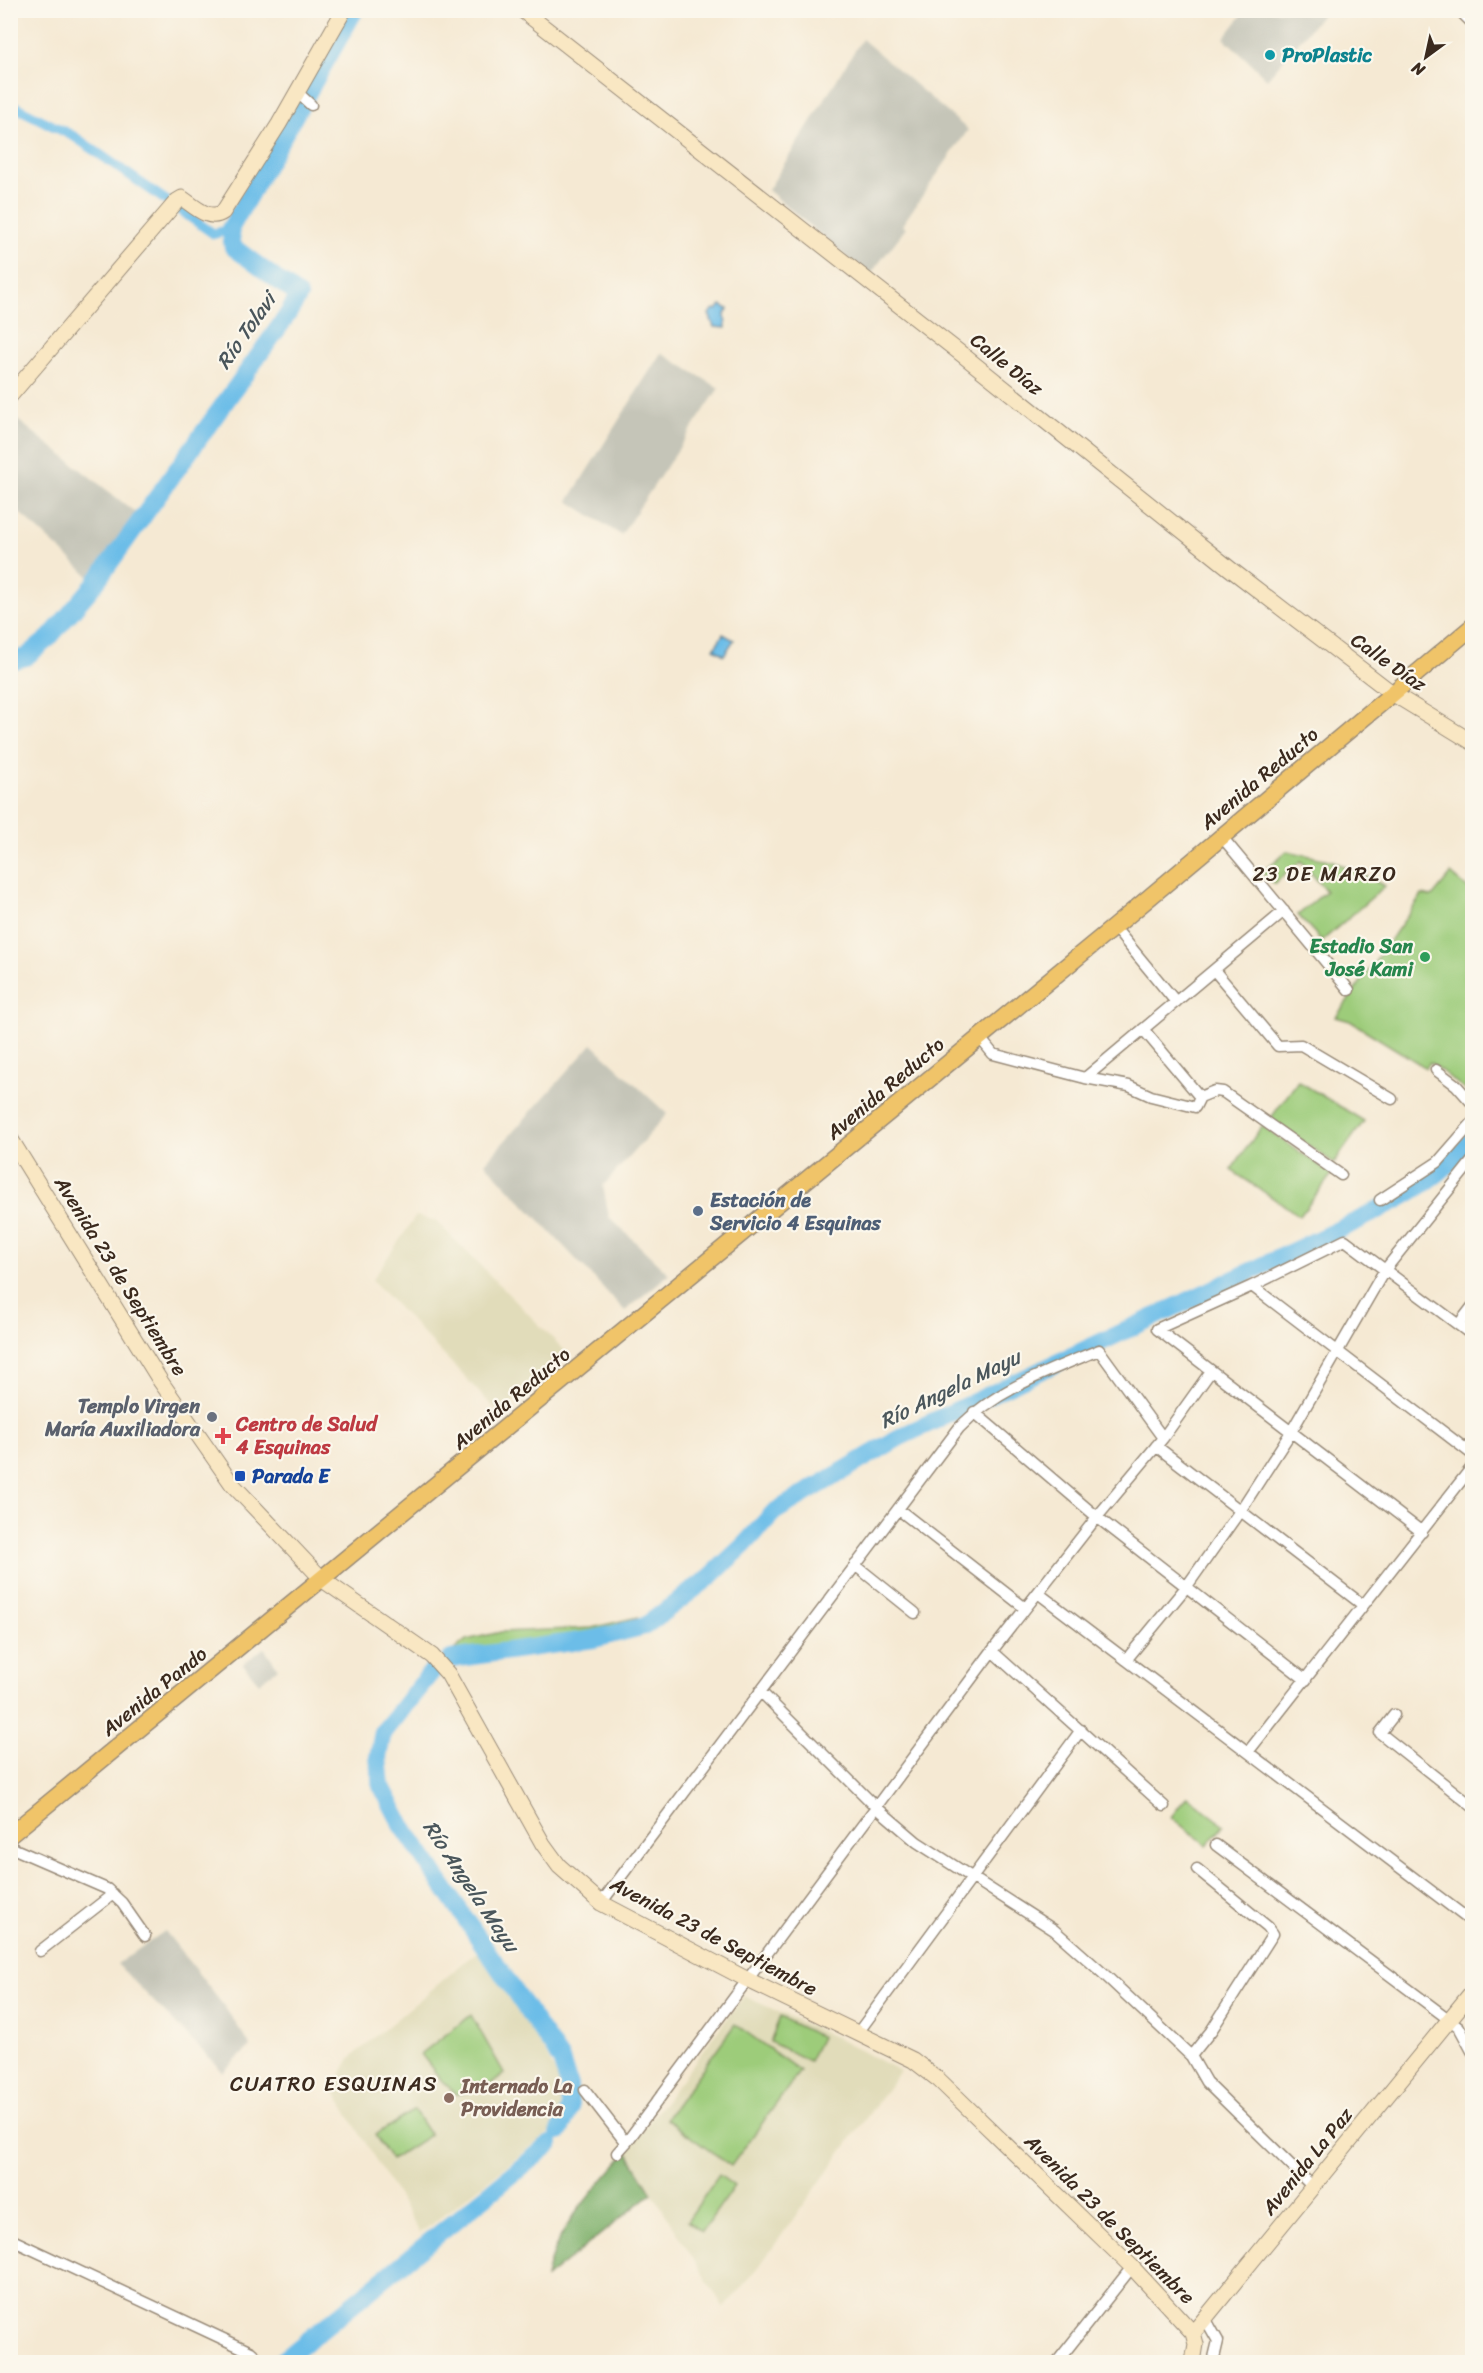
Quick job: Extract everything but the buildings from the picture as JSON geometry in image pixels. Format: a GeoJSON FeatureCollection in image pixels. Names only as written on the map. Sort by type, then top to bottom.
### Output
{"type":"FeatureCollection","features":[{"type":"Feature","properties":{"kind":"main road"},"geometry":{"type":"LineString","coordinates":[[10,396],[173,205],[182,198],[211,216],[218,216],[223,212],[300,94],[344,10]]}},
{"type":"Feature","properties":{"kind":"main road","name":"Calle Díaz"},"geometry":{"type":"LineString","coordinates":[[522,10],[1228,568],[1392,693],[1473,742]]}},
{"type":"Feature","properties":{"kind":"main road","name":"Avenida Reducto"},"geometry":{"type":"LineString","coordinates":[[324,1580],[1473,627]]}},
{"type":"Feature","properties":{"kind":"main road","name":"Avenida 23 de Septiembre"},"geometry":{"type":"LineString","coordinates":[[10,1138],[161,1382],[232,1484],[324,1580],[432,1656],[448,1674],[543,1844],[559,1866],[601,1903],[748,1980],[913,2060],[939,2080],[1132,2267],[1193,2333]]}},
{"type":"Feature","properties":{"kind":"main road","name":"Avenida Pando"},"geometry":{"type":"LineString","coordinates":[[10,1835],[324,1580]]}},
{"type":"Feature","properties":{"kind":"main road","name":"Avenida La Paz"},"geometry":{"type":"LineString","coordinates":[[1193,2333],[1473,1992]]}},
{"type":"Feature","properties":{"kind":"main road"},"geometry":{"type":"LineString","coordinates":[[1193,2333],[1196,2344],[1193,2362]]}},
{"type":"Feature","properties":{"kind":"street"},"geometry":{"type":"LineString","coordinates":[[1459,10],[1473,23]]}},
{"type":"Feature","properties":{"kind":"street"},"geometry":{"type":"LineString","coordinates":[[300,94],[310,105]]}},
{"type":"Feature","properties":{"kind":"street"},"geometry":{"type":"LineString","coordinates":[[1222,837],[1349,990]]}},
{"type":"Feature","properties":{"kind":"street"},"geometry":{"type":"LineString","coordinates":[[1085,1078],[1284,911]]}},
{"type":"Feature","properties":{"kind":"street"},"geometry":{"type":"LineString","coordinates":[[1114,927],[1176,1002]]}},
{"type":"Feature","properties":{"kind":"street"},"geometry":{"type":"LineString","coordinates":[[1214,970],[1278,1046],[1301,1045],[1392,1100]]}},
{"type":"Feature","properties":{"kind":"street"},"geometry":{"type":"LineString","coordinates":[[1143,1029],[1200,1097]]}},
{"type":"Feature","properties":{"kind":"street"},"geometry":{"type":"LineString","coordinates":[[980,1038],[993,1054],[1085,1078],[1129,1086],[1151,1096],[1195,1107],[1200,1097],[1215,1091],[1223,1092],[1341,1175]]}},
{"type":"Feature","properties":{"kind":"street"},"geometry":{"type":"LineString","coordinates":[[1436,1070],[1456,1085],[1473,1103]]}},
{"type":"Feature","properties":{"kind":"street"},"geometry":{"type":"LineString","coordinates":[[1380,1200],[1438,1162],[1473,1123]]}},
{"type":"Feature","properties":{"kind":"street"},"geometry":{"type":"LineString","coordinates":[[1126,1660],[1187,1586],[1240,1511],[1291,1432],[1384,1271],[1473,1161]]}},
{"type":"Feature","properties":{"kind":"street"},"geometry":{"type":"LineString","coordinates":[[1422,1532],[1157,1329],[1252,1286],[1345,1239],[1384,1271],[1473,1335]]}},
{"type":"Feature","properties":{"kind":"street"},"geometry":{"type":"LineString","coordinates":[[1252,1286],[1473,1454]]}},
{"type":"Feature","properties":{"kind":"street"},"geometry":{"type":"LineString","coordinates":[[1459,1324],[1473,1307]]}},
{"type":"Feature","properties":{"kind":"street"},"geometry":{"type":"LineString","coordinates":[[601,1903],[959,1428],[974,1412],[1035,1377],[1100,1350],[1159,1442],[1240,1511],[1363,1605]]}},
{"type":"Feature","properties":{"kind":"street"},"geometry":{"type":"LineString","coordinates":[[617,2153],[626,2144],[1024,1608],[1159,1442],[1211,1371]]}},
{"type":"Feature","properties":{"kind":"street"},"geometry":{"type":"LineString","coordinates":[[974,1412],[1097,1517],[1306,1680]]}},
{"type":"Feature","properties":{"kind":"street"},"geometry":{"type":"LineString","coordinates":[[1248,1752],[1473,1467]]}},
{"type":"Feature","properties":{"kind":"street"},"geometry":{"type":"LineString","coordinates":[[898,1509],[1024,1608]]}},
{"type":"Feature","properties":{"kind":"street"},"geometry":{"type":"LineString","coordinates":[[855,1565],[915,1613]]}},
{"type":"Feature","properties":{"kind":"street"},"geometry":{"type":"LineString","coordinates":[[1038,1593],[1473,1922]]}},
{"type":"Feature","properties":{"kind":"street"},"geometry":{"type":"LineString","coordinates":[[992,1651],[1164,1806]]}},
{"type":"Feature","properties":{"kind":"street"},"geometry":{"type":"LineString","coordinates":[[760,1691],[876,1807],[917,1842],[1054,1930],[1191,2056],[1206,2082],[1312,2187]]}},
{"type":"Feature","properties":{"kind":"street"},"geometry":{"type":"LineString","coordinates":[[1394,1715],[1380,1733],[1473,1806]]}},
{"type":"Feature","properties":{"kind":"street"},"geometry":{"type":"LineString","coordinates":[[857,2034],[1081,1730]]}},
{"type":"Feature","properties":{"kind":"street"},"geometry":{"type":"LineString","coordinates":[[1216,1845],[1459,2027],[1473,2051]]}},
{"type":"Feature","properties":{"kind":"street"},"geometry":{"type":"LineString","coordinates":[[10,1847],[107,1889],[122,1903],[145,1936]]}},
{"type":"Feature","properties":{"kind":"street"},"geometry":{"type":"LineString","coordinates":[[1191,2056],[1211,2031],[1273,1934],[1268,1927],[1197,1869]]}},
{"type":"Feature","properties":{"kind":"street"},"geometry":{"type":"LineString","coordinates":[[40,1951],[113,1894]]}},
{"type":"Feature","properties":{"kind":"street"},"geometry":{"type":"LineString","coordinates":[[585,2090],[626,2144]]}},
{"type":"Feature","properties":{"kind":"street"},"geometry":{"type":"LineString","coordinates":[[10,2239],[251,2352],[262,2362]]}},
{"type":"Feature","properties":{"kind":"street"},"geometry":{"type":"LineString","coordinates":[[1057,2362],[1132,2267]]}},
{"type":"Feature","properties":{"kind":"street"},"geometry":{"type":"LineString","coordinates":[[1205,2318],[1218,2341],[1213,2362]]}},
{"type":"Feature","properties":{"kind":"shaded area","name":"ProPlastic"},"geometry":{"type":"Polygon","coordinates":[[[1245,11],[1325,11],[1267,79],[1224,38],[1245,11]]]}},
{"type":"Feature","properties":{"kind":"shaded area"},"geometry":{"type":"Polygon","coordinates":[[[862,39],[968,130],[902,225],[906,228],[869,276],[768,190],[862,39]]]}},
{"type":"Feature","properties":{"kind":"shaded area"},"geometry":{"type":"Polygon","coordinates":[[[661,353],[719,388],[621,535],[568,501],[661,353]]]}},
{"type":"Feature","properties":{"kind":"shaded area"},"geometry":{"type":"Polygon","coordinates":[[[10,414],[136,513],[91,578],[11,505],[10,414]]]}},
{"type":"Feature","properties":{"kind":"shaded area"},"geometry":{"type":"Polygon","coordinates":[[[592,1044],[667,1114],[603,1186],[609,1217],[669,1274],[625,1311],[485,1163],[592,1044]]]}},
{"type":"Feature","properties":{"kind":"shaded area"},"geometry":{"type":"Polygon","coordinates":[[[416,1216],[436,1221],[570,1356],[499,1413],[372,1280],[416,1216]]]}},
{"type":"Feature","properties":{"kind":"shaded area"},"geometry":{"type":"Polygon","coordinates":[[[264,1648],[278,1668],[259,1683],[243,1664],[264,1648]]]}},
{"type":"Feature","properties":{"kind":"shaded area"},"geometry":{"type":"Polygon","coordinates":[[[165,1931],[223,2005],[251,2046],[223,2072],[117,1964],[165,1931]]]}},
{"type":"Feature","properties":{"kind":"shaded area","name":"Internado La Providencia"},"geometry":{"type":"Polygon","coordinates":[[[479,1950],[548,2058],[558,2079],[561,2107],[556,2125],[550,2132],[420,2233],[333,2089],[350,2058],[479,1950]]]}},
{"type":"Feature","properties":{"kind":"shaded area"},"geometry":{"type":"Polygon","coordinates":[[[744,1996],[836,2038],[900,2071],[758,2268],[724,2308],[627,2152],[744,1996]]]}},
{"type":"Feature","properties":{"kind":"green space"},"geometry":{"type":"Polygon","coordinates":[[[1287,851],[1333,861],[1385,886],[1322,941],[1298,915],[1326,891],[1301,861],[1274,884],[1262,872],[1287,851]]]}},
{"type":"Feature","properties":{"kind":"green space","name":"Estadio San José Kami"},"geometry":{"type":"Polygon","coordinates":[[[1451,874],[1472,892],[1472,1095],[1430,1062],[1426,1068],[1350,1021],[1336,1017],[1422,895],[1432,897],[1451,874]]]}},
{"type":"Feature","properties":{"kind":"green space"},"geometry":{"type":"Polygon","coordinates":[[[1298,1081],[1364,1121],[1334,1163],[1270,1119],[1298,1081]]]}},
{"type":"Feature","properties":{"kind":"green space"},"geometry":{"type":"Polygon","coordinates":[[[1262,1126],[1332,1174],[1300,1216],[1231,1170],[1262,1126]]]}},
{"type":"Feature","properties":{"kind":"green space"},"geometry":{"type":"Polygon","coordinates":[[[638,1617],[616,1629],[589,1636],[502,1646],[447,1656],[466,1640],[501,1632],[592,1628],[638,1617]]]}},
{"type":"Feature","properties":{"kind":"green space"},"geometry":{"type":"Polygon","coordinates":[[[1187,1796],[1224,1825],[1207,1846],[1171,1817],[1187,1796]]]}},
{"type":"Feature","properties":{"kind":"green space"},"geometry":{"type":"Polygon","coordinates":[[[471,2015],[504,2073],[489,2085],[456,2094],[442,2081],[421,2054],[471,2015]]]}},
{"type":"Feature","properties":{"kind":"green space"},"geometry":{"type":"Polygon","coordinates":[[[780,2017],[821,2037],[809,2061],[770,2042],[780,2017]]]}},
{"type":"Feature","properties":{"kind":"green space"},"geometry":{"type":"Polygon","coordinates":[[[735,2024],[800,2071],[731,2166],[666,2119],[735,2024]]]}},
{"type":"Feature","properties":{"kind":"green space"},"geometry":{"type":"Polygon","coordinates":[[[414,2110],[430,2135],[391,2160],[375,2135],[414,2110]]]}},
{"type":"Feature","properties":{"kind":"green space"},"geometry":{"type":"Polygon","coordinates":[[[627,2152],[652,2193],[546,2278],[558,2242],[567,2226],[627,2152]]]}},
{"type":"Feature","properties":{"kind":"green space"},"geometry":{"type":"Polygon","coordinates":[[[719,2175],[734,2186],[702,2232],[687,2221],[719,2175]]]}},
{"type":"Feature","properties":{"kind":"water"},"geometry":{"type":"Polygon","coordinates":[[[721,305],[728,309],[725,314],[726,328],[714,327],[709,314],[721,305]]]}},
{"type":"Feature","properties":{"kind":"water"},"geometry":{"type":"Polygon","coordinates":[[[723,634],[734,640],[724,655],[714,649],[723,634]]]}},
{"type":"Feature","properties":{"kind":"waterway","name":"Río Tolavi"},"geometry":{"type":"LineString","coordinates":[[10,661],[26,657],[49,638],[94,585],[299,296],[233,247],[230,229],[355,10]]}},
{"type":"Feature","properties":{"kind":"waterway"},"geometry":{"type":"LineString","coordinates":[[10,104],[75,137],[214,234],[230,229]]}},
{"type":"Feature","properties":{"kind":"waterway","name":"Río Angela Mayu"},"geometry":{"type":"LineString","coordinates":[[451,1659],[594,1639],[645,1626],[710,1577],[774,1512],[900,1437],[1357,1221],[1405,1196],[1447,1166],[1472,1139]]}},
{"type":"Feature","properties":{"kind":"waterway","name":"Río Angela Mayu"},"geometry":{"type":"LineString","coordinates":[[434,1669],[383,1732],[378,1757],[381,1785],[402,1825],[561,2060],[569,2086],[570,2109],[559,2132]]}},
{"type":"Feature","properties":{"kind":"waterway","name":"Río Angela Mayu"},"geometry":{"type":"LineString","coordinates":[[281,2362],[550,2144]]}},
{"type":"Feature","properties":{"kind":"place","name":"ProPlastic"},"geometry":{"type":"Point","coordinates":[1270,55]}},
{"type":"Feature","properties":{"kind":"place","name":"Estadio San José Kami"},"geometry":{"type":"Point","coordinates":[1425,957]}},
{"type":"Feature","properties":{"kind":"place","name":"Estación de Servicio 4 Esquinas"},"geometry":{"type":"Point","coordinates":[698,1211]}},
{"type":"Feature","properties":{"kind":"place","name":"Templo Virgen María Auxiliadora"},"geometry":{"type":"Point","coordinates":[212,1417]}},
{"type":"Feature","properties":{"kind":"place","name":"Centro de Salud 4 Esquinas"},"geometry":{"type":"Point","coordinates":[223,1436]}},
{"type":"Feature","properties":{"kind":"place","name":"Parada E"},"geometry":{"type":"Point","coordinates":[240,1476]}},
{"type":"Feature","properties":{"kind":"place","name":"Internado La Providencia"},"geometry":{"type":"Point","coordinates":[449,2098]}},
{"type":"Feature","properties":{"kind":"district","name":"23 DE MARZO"},"geometry":{"type":"Point","coordinates":[1325,874]}},
{"type":"Feature","properties":{"kind":"district","name":"CUATRO ESQUINAS"},"geometry":{"type":"Point","coordinates":[334,2084]}}]}
